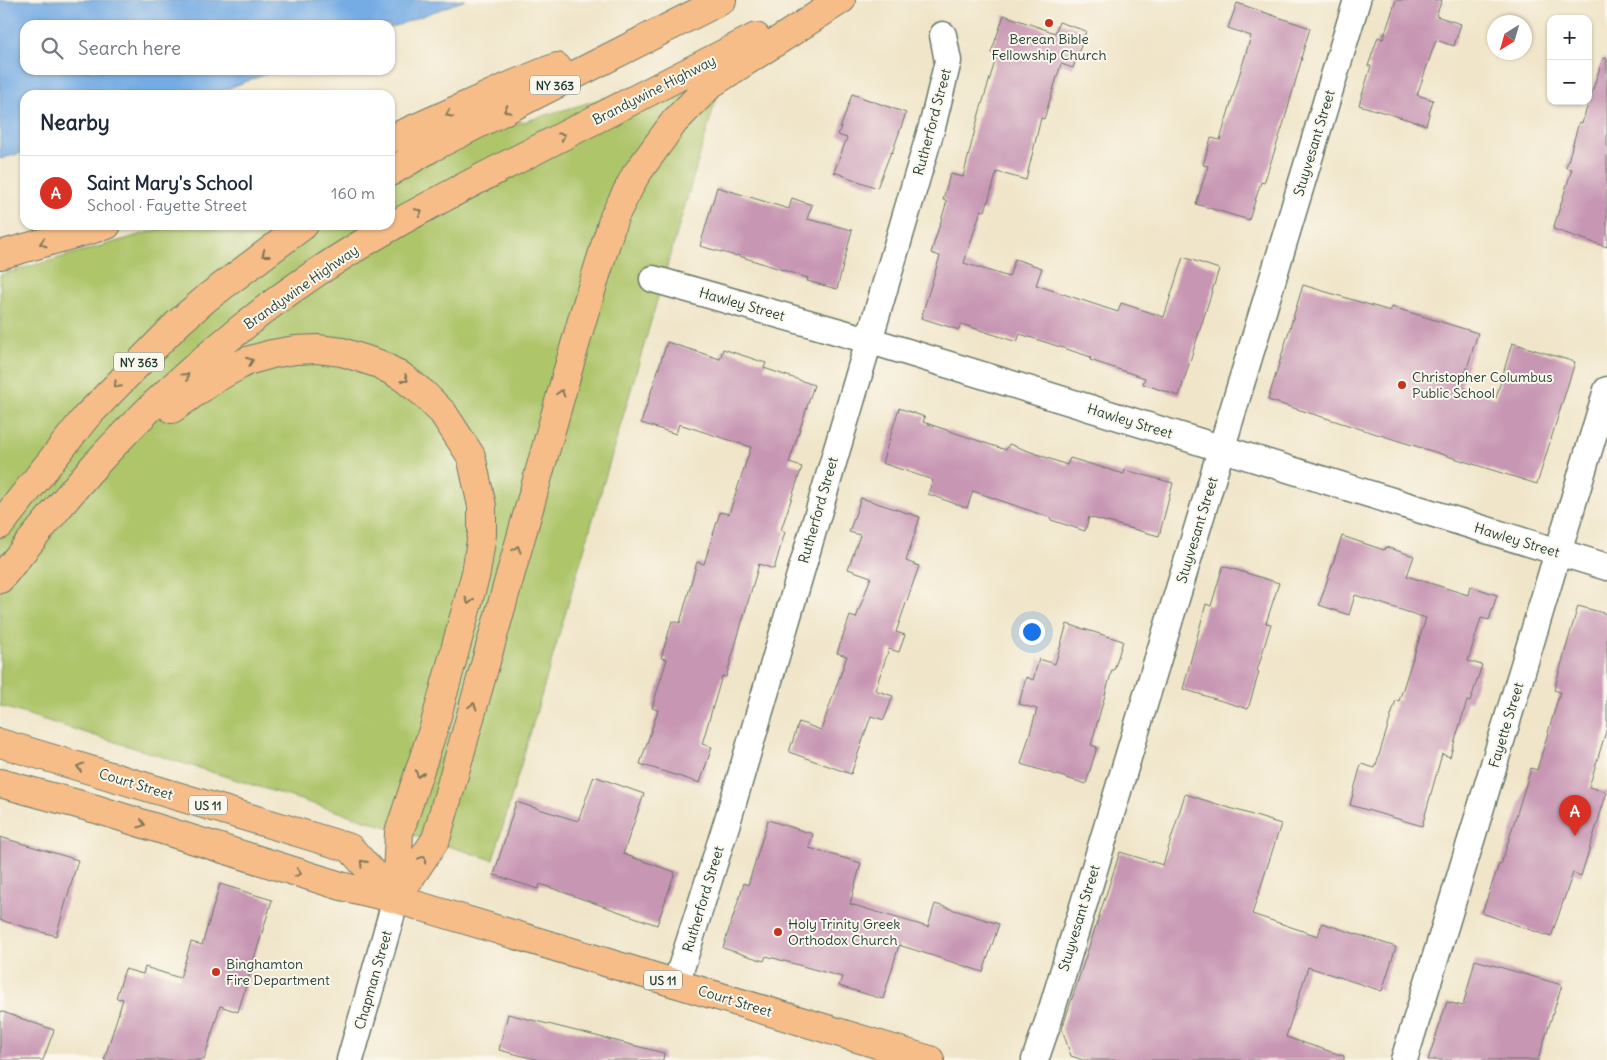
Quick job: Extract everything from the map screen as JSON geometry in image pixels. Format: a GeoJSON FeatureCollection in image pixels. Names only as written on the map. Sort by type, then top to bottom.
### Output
{"type":"FeatureCollection","features":[{"type":"Feature","properties":{"kind":"main road","name":"NY 363"},"geometry":{"type":"LineString","coordinates":[[395,169],[431,148],[722,0]]}},
{"type":"Feature","properties":{"kind":"main road","name":"Brandywine Highway"},"geometry":{"type":"LineString","coordinates":[[395,225],[477,180],[828,0]]}},
{"type":"Feature","properties":{"kind":"main road"},"geometry":{"type":"LineString","coordinates":[[396,900],[436,839],[582,320],[614,217],[635,176],[674,122],[711,84],[841,0]]}},
{"type":"Feature","properties":{"kind":"main road"},"geometry":{"type":"LineString","coordinates":[[395,136],[424,125],[522,80],[673,25]]}},
{"type":"Feature","properties":{"kind":"main road"},"geometry":{"type":"LineString","coordinates":[[0,255],[89,230]]}},
{"type":"Feature","properties":{"kind":"main road","name":"NY 363"},"geometry":{"type":"LineString","coordinates":[[0,525],[86,417],[178,323],[208,297],[297,230]]}},
{"type":"Feature","properties":{"kind":"main road","name":"Brandywine Highway"},"geometry":{"type":"LineString","coordinates":[[0,579],[95,465],[154,405],[220,346],[269,307],[318,272],[387,230]]}},
{"type":"Feature","properties":{"kind":"main road"},"geometry":{"type":"LineString","coordinates":[[37,534],[118,456],[164,416],[224,373],[259,358],[306,349],[330,350],[355,355],[391,370],[434,402],[471,456],[482,506],[482,534],[476,573],[434,727],[399,832],[396,900]]}},
{"type":"Feature","properties":{"kind":"main road","name":"Court Street"},"geometry":{"type":"LineString","coordinates":[[0,743],[350,848],[396,900]]}},
{"type":"Feature","properties":{"kind":"main road","name":"Court Street"},"geometry":{"type":"LineString","coordinates":[[0,783],[96,809],[341,886],[396,900],[930,1060]]}},
{"type":"Feature","properties":{"kind":"street","name":"Stuyvesant Street"},"geometry":{"type":"LineString","coordinates":[[1035,1060],[1357,0]]}},
{"type":"Feature","properties":{"kind":"street","name":"Rutherford Street"},"geometry":{"type":"LineString","coordinates":[[676,984],[729,816],[933,122],[948,61],[942,35]]}},
{"type":"Feature","properties":{"kind":"street","name":"Hawley Street"},"geometry":{"type":"LineString","coordinates":[[652,279],[868,340],[1607,567]]}},
{"type":"Feature","properties":{"kind":"street","name":"Fayette Street"},"geometry":{"type":"LineString","coordinates":[[1404,1060],[1607,390]]}},
{"type":"Feature","properties":{"kind":"street","name":"Chapman Street"},"geometry":{"type":"LineString","coordinates":[[350,1060],[396,900]]}},
{"type":"Feature","properties":{"kind":"green space"},"geometry":{"type":"Polygon","coordinates":[[[727,62],[493,860],[0,706],[0,275],[157,230],[395,230],[395,160],[727,62]]]}},
{"type":"Feature","properties":{"kind":"water"},"geometry":{"type":"Polygon","coordinates":[[[0,0],[465,0],[395,26],[395,20],[20,20],[20,75],[264,75],[223,90],[20,90],[20,153],[0,159],[0,0]]]}},
{"type":"Feature","properties":{"kind":"building"},"geometry":{"type":"Polygon","coordinates":[[[1396,0],[1442,0],[1436,16],[1461,24],[1454,46],[1436,40],[1417,95],[1433,100],[1426,125],[1359,105],[1371,66],[1368,66],[1378,37],[1383,39],[1396,0]]]}},
{"type":"Feature","properties":{"kind":"building"},"geometry":{"type":"Polygon","coordinates":[[[1237,3],[1310,28],[1284,122],[1264,183],[1261,182],[1249,220],[1196,204],[1208,166],[1203,165],[1211,138],[1220,140],[1251,36],[1228,28],[1237,3]]]}},
{"type":"Feature","properties":{"kind":"building"},"geometry":{"type":"Polygon","coordinates":[[[1004,15],[1055,33],[1059,22],[1086,31],[1073,68],[1061,64],[1044,119],[1041,118],[1026,180],[997,172],[985,211],[981,210],[964,263],[1009,277],[1015,259],[1042,268],[1036,285],[1118,312],[1121,303],[1164,317],[1183,257],[1219,269],[1179,396],[1143,384],[1145,378],[1090,360],[1091,357],[1020,334],[1017,342],[961,324],[959,330],[921,318],[940,256],[931,253],[947,201],[943,200],[950,174],[963,177],[979,114],[997,55],[991,53],[1004,15]]]}},
{"type":"Feature","properties":{"kind":"building"},"geometry":{"type":"Polygon","coordinates":[[[1603,58],[1607,59],[1607,247],[1553,229],[1572,169],[1566,168],[1579,122],[1582,123],[1588,105],[1592,105],[1592,92],[1603,58]]]}},
{"type":"Feature","properties":{"kind":"building"},"geometry":{"type":"Polygon","coordinates":[[[852,94],[906,113],[877,188],[834,172],[847,138],[838,135],[852,94]]]}},
{"type":"Feature","properties":{"kind":"building"},"geometry":{"type":"Polygon","coordinates":[[[717,187],[789,209],[792,198],[812,205],[807,219],[852,230],[837,289],[807,281],[808,278],[736,255],[700,246],[717,187]]]}},
{"type":"Feature","properties":{"kind":"building"},"geometry":{"type":"Polygon","coordinates":[[[1303,285],[1390,311],[1392,307],[1478,333],[1461,387],[1496,398],[1512,343],[1575,362],[1537,484],[1268,400],[1303,285]]]}},
{"type":"Feature","properties":{"kind":"building"},"geometry":{"type":"Polygon","coordinates":[[[667,342],[720,359],[723,349],[766,363],[764,368],[814,385],[789,463],[802,467],[781,530],[785,532],[774,569],[759,564],[726,677],[722,676],[702,744],[712,747],[700,783],[640,764],[658,710],[652,708],[667,659],[661,658],[672,621],[680,623],[697,562],[704,564],[720,512],[729,514],[751,447],[679,424],[676,434],[641,423],[667,342]]]}},
{"type":"Feature","properties":{"kind":"building"},"geometry":{"type":"Polygon","coordinates":[[[899,408],[925,417],[923,422],[1006,450],[1009,444],[1067,465],[1070,458],[1124,474],[1125,470],[1173,483],[1159,536],[1089,517],[1085,531],[973,491],[967,508],[928,494],[933,480],[882,463],[899,408]]]}},
{"type":"Feature","properties":{"kind":"building"},"geometry":{"type":"Polygon","coordinates":[[[861,498],[920,517],[906,561],[919,566],[896,632],[905,635],[899,652],[889,649],[875,690],[893,696],[884,720],[871,716],[851,774],[789,752],[799,722],[821,730],[847,656],[837,653],[850,616],[856,618],[871,577],[848,569],[860,535],[849,532],[861,498]]]}},
{"type":"Feature","properties":{"kind":"building"},"geometry":{"type":"Polygon","coordinates":[[[1342,536],[1384,550],[1386,547],[1414,556],[1407,576],[1468,595],[1470,586],[1497,595],[1489,620],[1481,618],[1468,661],[1482,665],[1470,702],[1467,701],[1450,757],[1442,754],[1422,826],[1350,805],[1361,764],[1375,768],[1396,700],[1399,701],[1426,618],[1355,595],[1349,615],[1319,605],[1342,536]]]}},
{"type":"Feature","properties":{"kind":"building"},"geometry":{"type":"Polygon","coordinates":[[[1223,566],[1279,583],[1266,623],[1271,624],[1248,709],[1183,689],[1206,604],[1211,606],[1223,566]]]}},
{"type":"Feature","properties":{"kind":"building"},"geometry":{"type":"Polygon","coordinates":[[[1578,606],[1607,614],[1607,728],[1589,787],[1607,792],[1581,876],[1573,873],[1551,937],[1482,913],[1499,864],[1501,865],[1531,768],[1537,770],[1560,692],[1554,690],[1578,606]]]}},
{"type":"Feature","properties":{"kind":"building"},"geometry":{"type":"Polygon","coordinates":[[[1067,624],[1123,641],[1114,670],[1112,670],[1091,745],[1097,747],[1086,784],[1021,764],[1037,709],[1019,704],[1026,677],[1033,680],[1039,659],[1055,664],[1067,624]]]}},
{"type":"Feature","properties":{"kind":"building"},"geometry":{"type":"Polygon","coordinates":[[[594,776],[644,794],[623,854],[675,872],[657,925],[540,884],[538,889],[494,875],[516,802],[578,821],[594,776]]]}},
{"type":"Feature","properties":{"kind":"building"},"geometry":{"type":"Polygon","coordinates":[[[1185,794],[1281,824],[1252,914],[1318,936],[1322,923],[1396,947],[1382,991],[1308,967],[1286,1037],[1344,1056],[1344,1060],[1083,1060],[1071,1056],[1062,1029],[1120,852],[1163,865],[1185,794]]]}},
{"type":"Feature","properties":{"kind":"building"},"geometry":{"type":"Polygon","coordinates":[[[768,820],[813,834],[809,848],[861,863],[850,904],[928,927],[935,904],[999,924],[983,972],[899,945],[883,999],[839,986],[842,977],[766,956],[764,961],[723,948],[744,883],[748,885],[768,820]]]}},
{"type":"Feature","properties":{"kind":"building"},"geometry":{"type":"Polygon","coordinates":[[[0,837],[78,860],[56,936],[0,920],[0,837]]]}},
{"type":"Feature","properties":{"kind":"building","name":"Binghamton Fire Department"},"geometry":{"type":"Polygon","coordinates":[[[220,884],[272,900],[238,1012],[220,1006],[204,1060],[104,1060],[123,999],[116,998],[125,969],[143,974],[145,967],[180,978],[191,942],[202,945],[220,884]]]}},
{"type":"Feature","properties":{"kind":"building"},"geometry":{"type":"Polygon","coordinates":[[[1475,960],[1562,985],[1538,1060],[1428,1060],[1447,1002],[1463,1006],[1475,960]]]}},
{"type":"Feature","properties":{"kind":"building"},"geometry":{"type":"Polygon","coordinates":[[[0,1011],[54,1030],[43,1060],[0,1060],[0,1011]]]}},
{"type":"Feature","properties":{"kind":"building"},"geometry":{"type":"Polygon","coordinates":[[[508,1014],[664,1053],[663,1060],[539,1060],[499,1050],[508,1014]]]}},
{"type":"Feature","properties":{"kind":"place","name":"Berean Bible Fellowship Church"},"geometry":{"type":"Point","coordinates":[1049,23]}},
{"type":"Feature","properties":{"kind":"place","name":"Christopher Columbus Public School"},"geometry":{"type":"Point","coordinates":[1402,385]}},
{"type":"Feature","properties":{"kind":"place","name":"Saint Mary's School"},"geometry":{"type":"Point","coordinates":[1575,836]}},
{"type":"Feature","properties":{"kind":"place","name":"Holy Trinity Greek Orthodox Church"},"geometry":{"type":"Point","coordinates":[778,932]}},
{"type":"Feature","properties":{"kind":"place","name":"Binghamton Fire Department"},"geometry":{"type":"Point","coordinates":[216,972]}}]}
